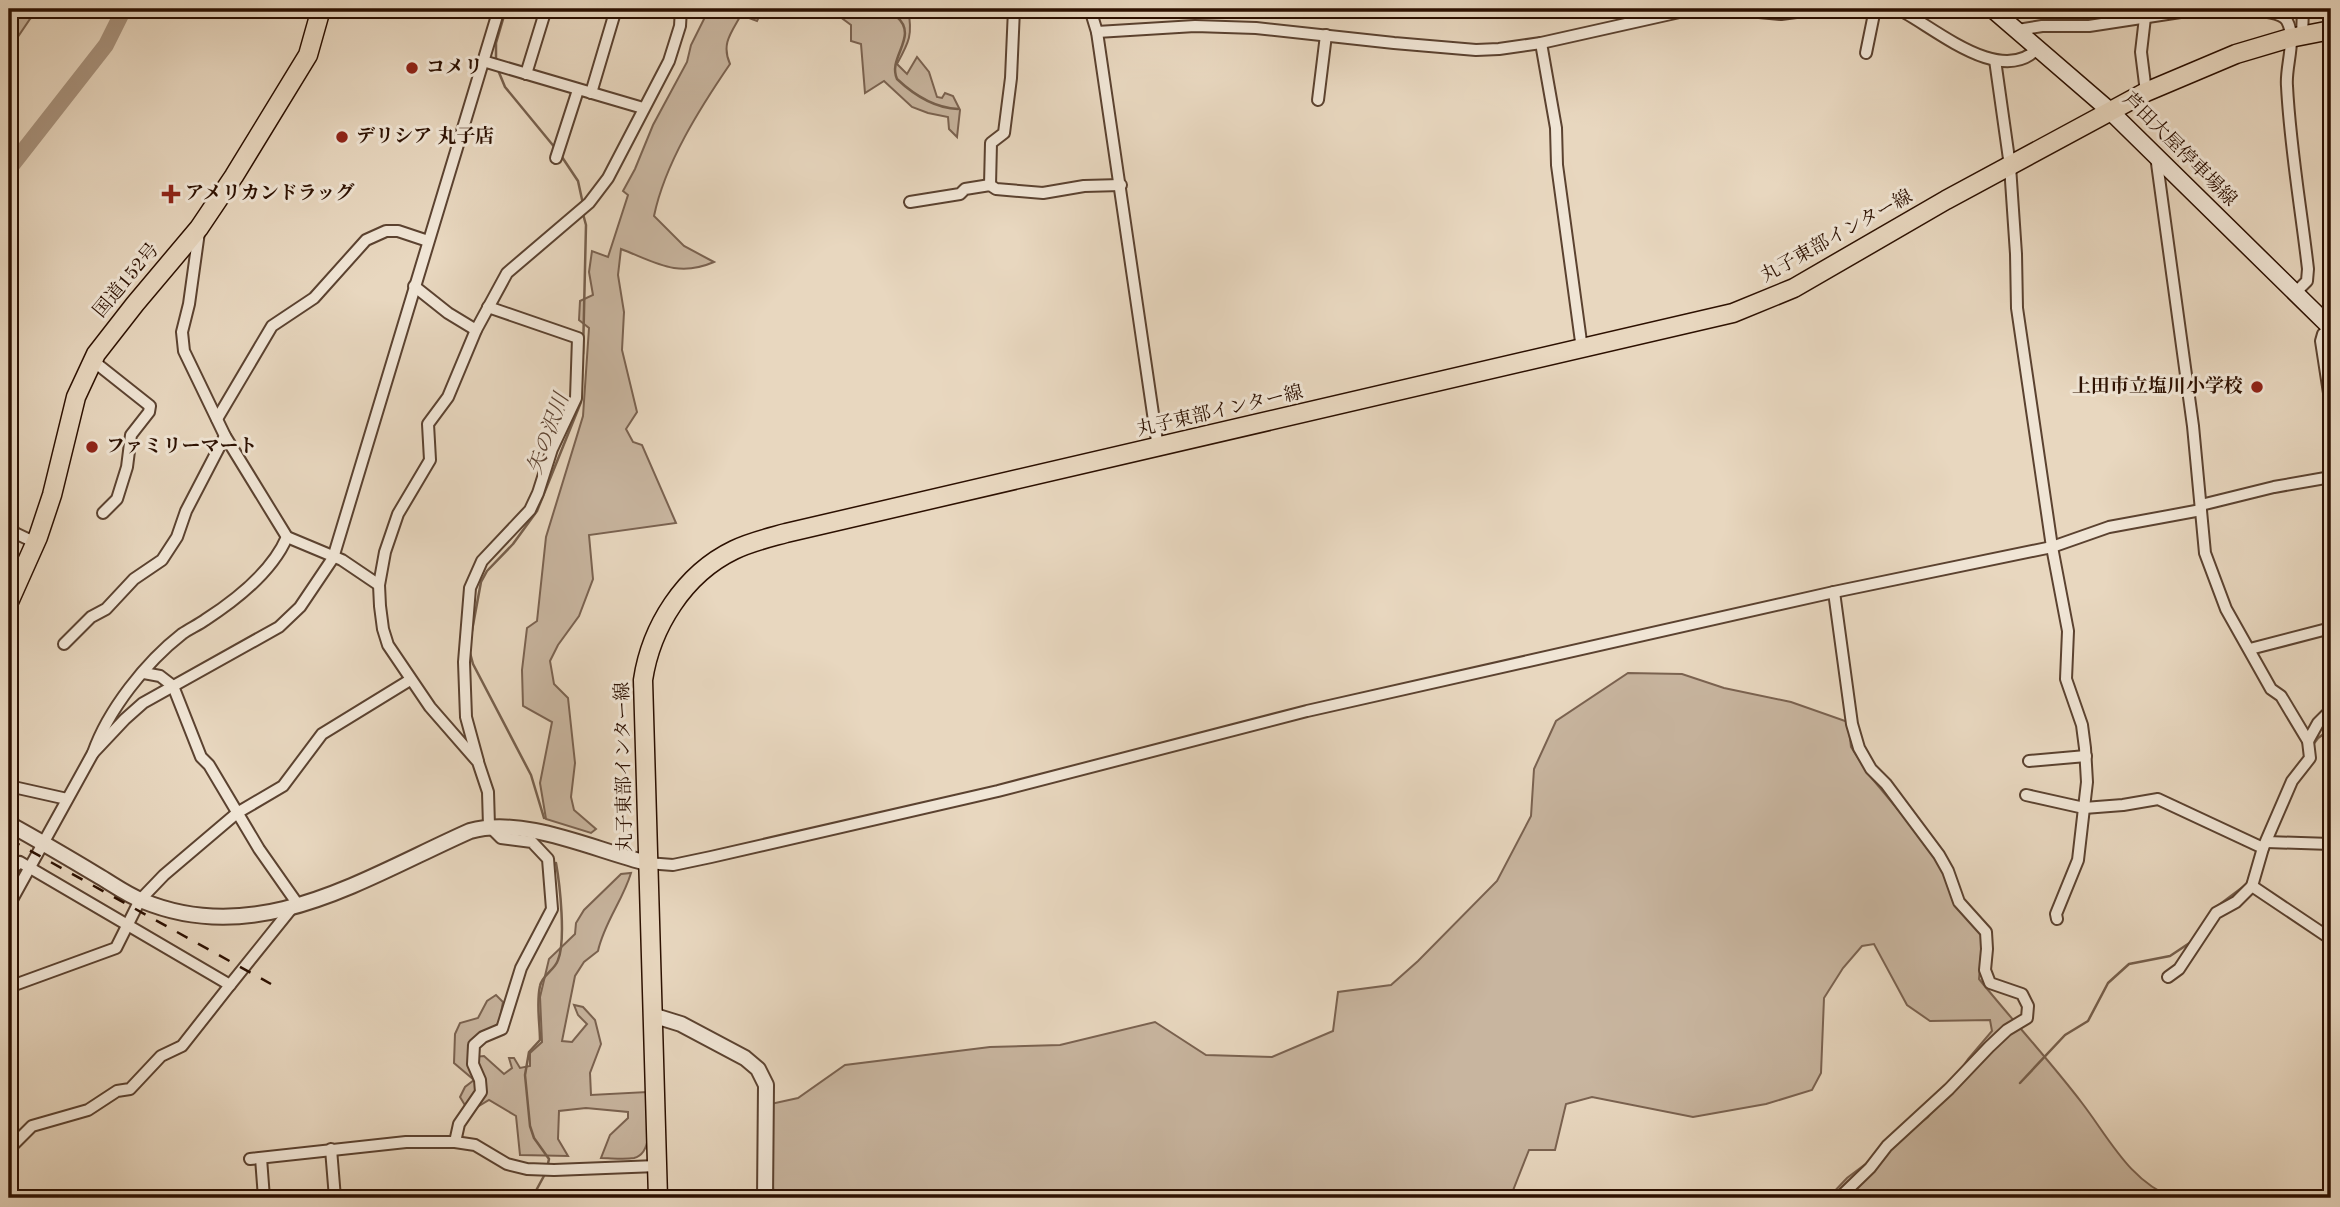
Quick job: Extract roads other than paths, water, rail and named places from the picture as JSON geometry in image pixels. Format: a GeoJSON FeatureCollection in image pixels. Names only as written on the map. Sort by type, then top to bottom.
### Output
{"type":"FeatureCollection","features":[{"type":"Feature","properties":{"kind":"main road","name":"国道152号"},"geometry":{"type":"LineString","coordinates":[[9,601],[36,543],[52,495],[76,397],[92,360],[120,322],[199,228],[308,55],[321,9]]}},
{"type":"Feature","properties":{"kind":"main road","name":"芦田大屋停車場線"},"geometry":{"type":"LineString","coordinates":[[1992,9],[2109,110],[2331,327]]}},
{"type":"Feature","properties":{"kind":"main road","name":"丸子東部インター線"},"geometry":{"type":"LineString","coordinates":[[658,1198],[642,705],[644,670],[654,638],[666,614],[684,590],[706,569],[733,550],[763,539],[1712,319],[1772,299],[1794,288],[2109,110],[2146,92],[2228,56],[2331,30]]}},
{"type":"Feature","properties":{"kind":"street"},"geometry":{"type":"LineString","coordinates":[[93,753],[143,703],[279,627],[307,597],[333,558],[428,241],[492,64],[499,9]]}},
{"type":"Feature","properties":{"kind":"street"},"geometry":{"type":"LineString","coordinates":[[526,74],[545,9]]}},
{"type":"Feature","properties":{"kind":"street"},"geometry":{"type":"LineString","coordinates":[[591,93],[616,9]]}},
{"type":"Feature","properties":{"kind":"street"},"geometry":{"type":"LineString","coordinates":[[478,762],[410,680],[388,645],[383,629],[379,584],[385,552],[398,513],[430,460],[428,424],[448,397],[476,330],[507,273],[589,203],[608,178],[677,41],[680,11],[665,9]]}},
{"type":"Feature","properties":{"kind":"street"},"geometry":{"type":"LineString","coordinates":[[990,185],[991,143],[1004,132],[1011,78],[1014,9]]}},
{"type":"Feature","properties":{"kind":"street"},"geometry":{"type":"LineString","coordinates":[[1090,9],[1097,32],[1121,185],[1158,448]]}},
{"type":"Feature","properties":{"kind":"street"},"geometry":{"type":"LineString","coordinates":[[1097,32],[1195,26],[1256,28],[1476,50],[1541,43],[1653,20],[1684,10],[1819,9]]}},
{"type":"Feature","properties":{"kind":"street"},"geometry":{"type":"LineString","coordinates":[[1866,53],[1875,9]]}},
{"type":"Feature","properties":{"kind":"street"},"geometry":{"type":"LineString","coordinates":[[1898,9],[1953,43],[1995,60],[2010,61],[2027,57],[2039,47]]}},
{"type":"Feature","properties":{"kind":"street"},"geometry":{"type":"LineString","coordinates":[[2018,30],[2042,26],[2089,26],[2146,13],[2200,9]]}},
{"type":"Feature","properties":{"kind":"street"},"geometry":{"type":"LineString","coordinates":[[2236,9],[2267,12],[2283,17],[2296,37]]}},
{"type":"Feature","properties":{"kind":"street"},"geometry":{"type":"LineString","coordinates":[[2295,293],[2306,281],[2308,269],[2286,83],[2303,9]]}},
{"type":"Feature","properties":{"kind":"street"},"geometry":{"type":"LineString","coordinates":[[2146,13],[2141,52],[2146,92]]}},
{"type":"Feature","properties":{"kind":"street"},"geometry":{"type":"LineString","coordinates":[[1318,100],[1326,35]]}},
{"type":"Feature","properties":{"kind":"street"},"geometry":{"type":"LineString","coordinates":[[1541,43],[1556,128],[1557,165],[1582,349]]}},
{"type":"Feature","properties":{"kind":"street"},"geometry":{"type":"LineString","coordinates":[[1995,60],[2010,166],[2017,309],[2052,547],[2068,631],[2066,679],[2082,725],[2086,756],[2087,782],[2078,860],[2056,914],[2057,919]]}},
{"type":"Feature","properties":{"kind":"street"},"geometry":{"type":"LineString","coordinates":[[492,64],[643,108]]}},
{"type":"Feature","properties":{"kind":"street"},"geometry":{"type":"LineString","coordinates":[[558,155],[578,90]]}},
{"type":"Feature","properties":{"kind":"street"},"geometry":{"type":"LineString","coordinates":[[2156,156],[2193,426],[2205,553],[2226,609],[2271,689],[2281,696],[2308,741],[2310,758],[2292,781],[2265,845],[2252,886],[2236,902],[2216,913],[2179,969],[2168,977]]}},
{"type":"Feature","properties":{"kind":"street"},"geometry":{"type":"LineString","coordinates":[[910,202],[960,194],[965,190],[990,185],[996,189],[1043,192],[1084,186],[1121,185]]}},
{"type":"Feature","properties":{"kind":"street"},"geometry":{"type":"LineString","coordinates":[[199,228],[189,304],[182,332],[184,351],[225,436],[287,537],[342,560],[379,584]]}},
{"type":"Feature","properties":{"kind":"street"},"geometry":{"type":"LineString","coordinates":[[217,419],[265,341],[271,326],[314,298],[366,240],[386,231],[398,231],[428,241]]}},
{"type":"Feature","properties":{"kind":"street"},"geometry":{"type":"LineString","coordinates":[[414,286],[448,313],[476,330]]}},
{"type":"Feature","properties":{"kind":"street"},"geometry":{"type":"LineString","coordinates":[[455,1142],[459,1124],[481,1092],[480,1080],[472,1064],[474,1045],[483,1037],[502,1029],[521,968],[552,909],[548,859],[532,842],[501,838],[489,826],[488,792],[466,717],[464,662],[470,588],[482,561],[530,510],[552,449],[576,398],[578,338],[488,307]]}},
{"type":"Feature","properties":{"kind":"street"},"geometry":{"type":"LineString","coordinates":[[2331,327],[2323,334],[2322,341],[2331,406]]}},
{"type":"Feature","properties":{"kind":"street"},"geometry":{"type":"LineString","coordinates":[[92,360],[150,406],[149,412],[131,435],[127,467],[117,499],[103,513]]}},
{"type":"Feature","properties":{"kind":"street"},"geometry":{"type":"LineString","coordinates":[[64,644],[91,617],[106,609],[134,579],[162,560],[177,537],[186,511],[225,436]]}},
{"type":"Feature","properties":{"kind":"street"},"geometry":{"type":"LineString","coordinates":[[9,824],[141,901],[175,911],[218,918],[261,915],[295,908],[470,831],[489,826],[514,826],[647,863],[673,865],[998,791],[1307,711],[1834,592],[2052,547],[2109,527],[2201,507],[2274,487],[2331,477]]}},
{"type":"Feature","properties":{"kind":"street"},"geometry":{"type":"LineString","coordinates":[[9,525],[15,533],[36,543]]}},
{"type":"Feature","properties":{"kind":"street"},"geometry":{"type":"LineString","coordinates":[[9,905],[25,864],[43,843],[118,702],[170,645],[206,620],[263,573],[280,554],[287,537]]}},
{"type":"Feature","properties":{"kind":"street"},"geometry":{"type":"LineString","coordinates":[[1834,592],[1852,724],[1859,748],[1871,769],[1939,855],[1959,902],[1986,932],[1985,970],[1990,983],[2022,994],[2028,1006],[2027,1018],[2007,1030],[1989,1047],[1949,1089],[1887,1146],[1870,1168],[1839,1198]]}},
{"type":"Feature","properties":{"kind":"street"},"geometry":{"type":"LineString","coordinates":[[2250,649],[2331,628]]}},
{"type":"Feature","properties":{"kind":"street"},"geometry":{"type":"LineString","coordinates":[[145,673],[160,676],[173,687],[201,757],[209,765],[295,908]]}},
{"type":"Feature","properties":{"kind":"street"},"geometry":{"type":"LineString","coordinates":[[9,987],[116,948],[141,901],[164,875],[237,813],[283,786],[322,734],[410,680]]}},
{"type":"Feature","properties":{"kind":"street"},"geometry":{"type":"LineString","coordinates":[[2308,741],[2318,723],[2331,710]]}},
{"type":"Feature","properties":{"kind":"street"},"geometry":{"type":"LineString","coordinates":[[2029,761],[2086,756]]}},
{"type":"Feature","properties":{"kind":"street"},"geometry":{"type":"LineString","coordinates":[[9,786],[67,799]]}},
{"type":"Feature","properties":{"kind":"street"},"geometry":{"type":"LineString","coordinates":[[2026,795],[2084,808],[2158,799],[2265,845],[2331,844]]}},
{"type":"Feature","properties":{"kind":"street"},"geometry":{"type":"LineString","coordinates":[[9,855],[230,985]]}},
{"type":"Feature","properties":{"kind":"street"},"geometry":{"type":"LineString","coordinates":[[9,872],[25,864]]}},
{"type":"Feature","properties":{"kind":"street"},"geometry":{"type":"LineString","coordinates":[[2252,886],[2331,939]]}},
{"type":"Feature","properties":{"kind":"street"},"geometry":{"type":"LineString","coordinates":[[9,1145],[14,1144],[33,1126],[88,1110],[117,1091],[130,1089],[161,1056],[182,1046],[295,908]]}},
{"type":"Feature","properties":{"kind":"street"},"geometry":{"type":"LineString","coordinates":[[652,1015],[681,1024],[745,1058],[758,1069],[766,1085],[765,1198]]}},
{"type":"Feature","properties":{"kind":"street"},"geometry":{"type":"LineString","coordinates":[[264,1198],[255,1158],[406,1142],[455,1142],[475,1145],[507,1164],[527,1169],[657,1166]]}},
{"type":"Feature","properties":{"kind":"street"},"geometry":{"type":"LineString","coordinates":[[331,1149],[335,1198]]}},
{"type":"Feature","properties":{"kind":"waterway"},"geometry":{"type":"LineString","coordinates":[[9,169],[106,45],[124,9]]}},
{"type":"Feature","properties":{"kind":"waterway","name":"矢の沢川"},"geometry":{"type":"LineString","coordinates":[[496,60],[496,43],[506,9]]}},
{"type":"Feature","properties":{"kind":"waterway"},"geometry":{"type":"LineString","coordinates":[[875,9],[893,14],[903,24],[904,39],[895,71],[897,79],[925,100],[958,109]]}},
{"type":"Feature","properties":{"kind":"waterway","name":"矢の沢川"},"geometry":{"type":"LineString","coordinates":[[498,70],[505,87],[556,149]]}},
{"type":"Feature","properties":{"kind":"waterway","name":"矢の沢川"},"geometry":{"type":"LineString","coordinates":[[560,154],[578,181],[583,204]]}},
{"type":"Feature","properties":{"kind":"waterway","name":"矢の沢川"},"geometry":{"type":"LineString","coordinates":[[583,214],[586,225],[583,354]]}},
{"type":"Feature","properties":{"kind":"waterway","name":"矢の沢川"},"geometry":{"type":"LineString","coordinates":[[471,636],[481,582],[487,571],[513,544],[537,511],[581,402],[582,374]]}},
{"type":"Feature","properties":{"kind":"waterway","name":"矢の沢川"},"geometry":{"type":"LineString","coordinates":[[470,653],[473,664],[531,775],[544,818]]}},
{"type":"Feature","properties":{"kind":"waterway"},"geometry":{"type":"LineString","coordinates":[[2312,746],[2331,729]]}},
{"type":"Feature","properties":{"kind":"waterway","name":"矢の沢川"},"geometry":{"type":"LineString","coordinates":[[547,1168],[549,1159],[534,1138],[530,1126],[525,1075],[529,1052],[540,1040],[540,986],[556,964],[562,940],[556,863]]}},
{"type":"Feature","properties":{"kind":"waterway"},"geometry":{"type":"LineString","coordinates":[[2215,908],[2247,884],[2251,872]]}},
{"type":"Feature","properties":{"kind":"waterway"},"geometry":{"type":"LineString","coordinates":[[2020,1083],[2065,1035],[2088,1021],[2108,983],[2129,964],[2170,956],[2191,942]]}},
{"type":"Feature","properties":{"kind":"waterway","name":"矢の沢川"},"geometry":{"type":"LineString","coordinates":[[532,1198],[545,1174]]}},
{"type":"Feature","properties":{"kind":"railway"},"geometry":{"type":"LineString","coordinates":[[9,839],[271,984]]}},
{"type":"Feature","properties":{"kind":"place","name":"コメリ"},"geometry":{"type":"Point","coordinates":[412,68]}},
{"type":"Feature","properties":{"kind":"place","name":"デリシア 丸子店"},"geometry":{"type":"Point","coordinates":[342,137]}},
{"type":"Feature","properties":{"kind":"place","name":"アメリカンドラッグ"},"geometry":{"type":"Point","coordinates":[171,194]}},
{"type":"Feature","properties":{"kind":"place","name":"上田市立塩川小学校"},"geometry":{"type":"Point","coordinates":[2257,387]}},
{"type":"Feature","properties":{"kind":"place","name":"ファミリーマート"},"geometry":{"type":"Point","coordinates":[92,447]}}]}
